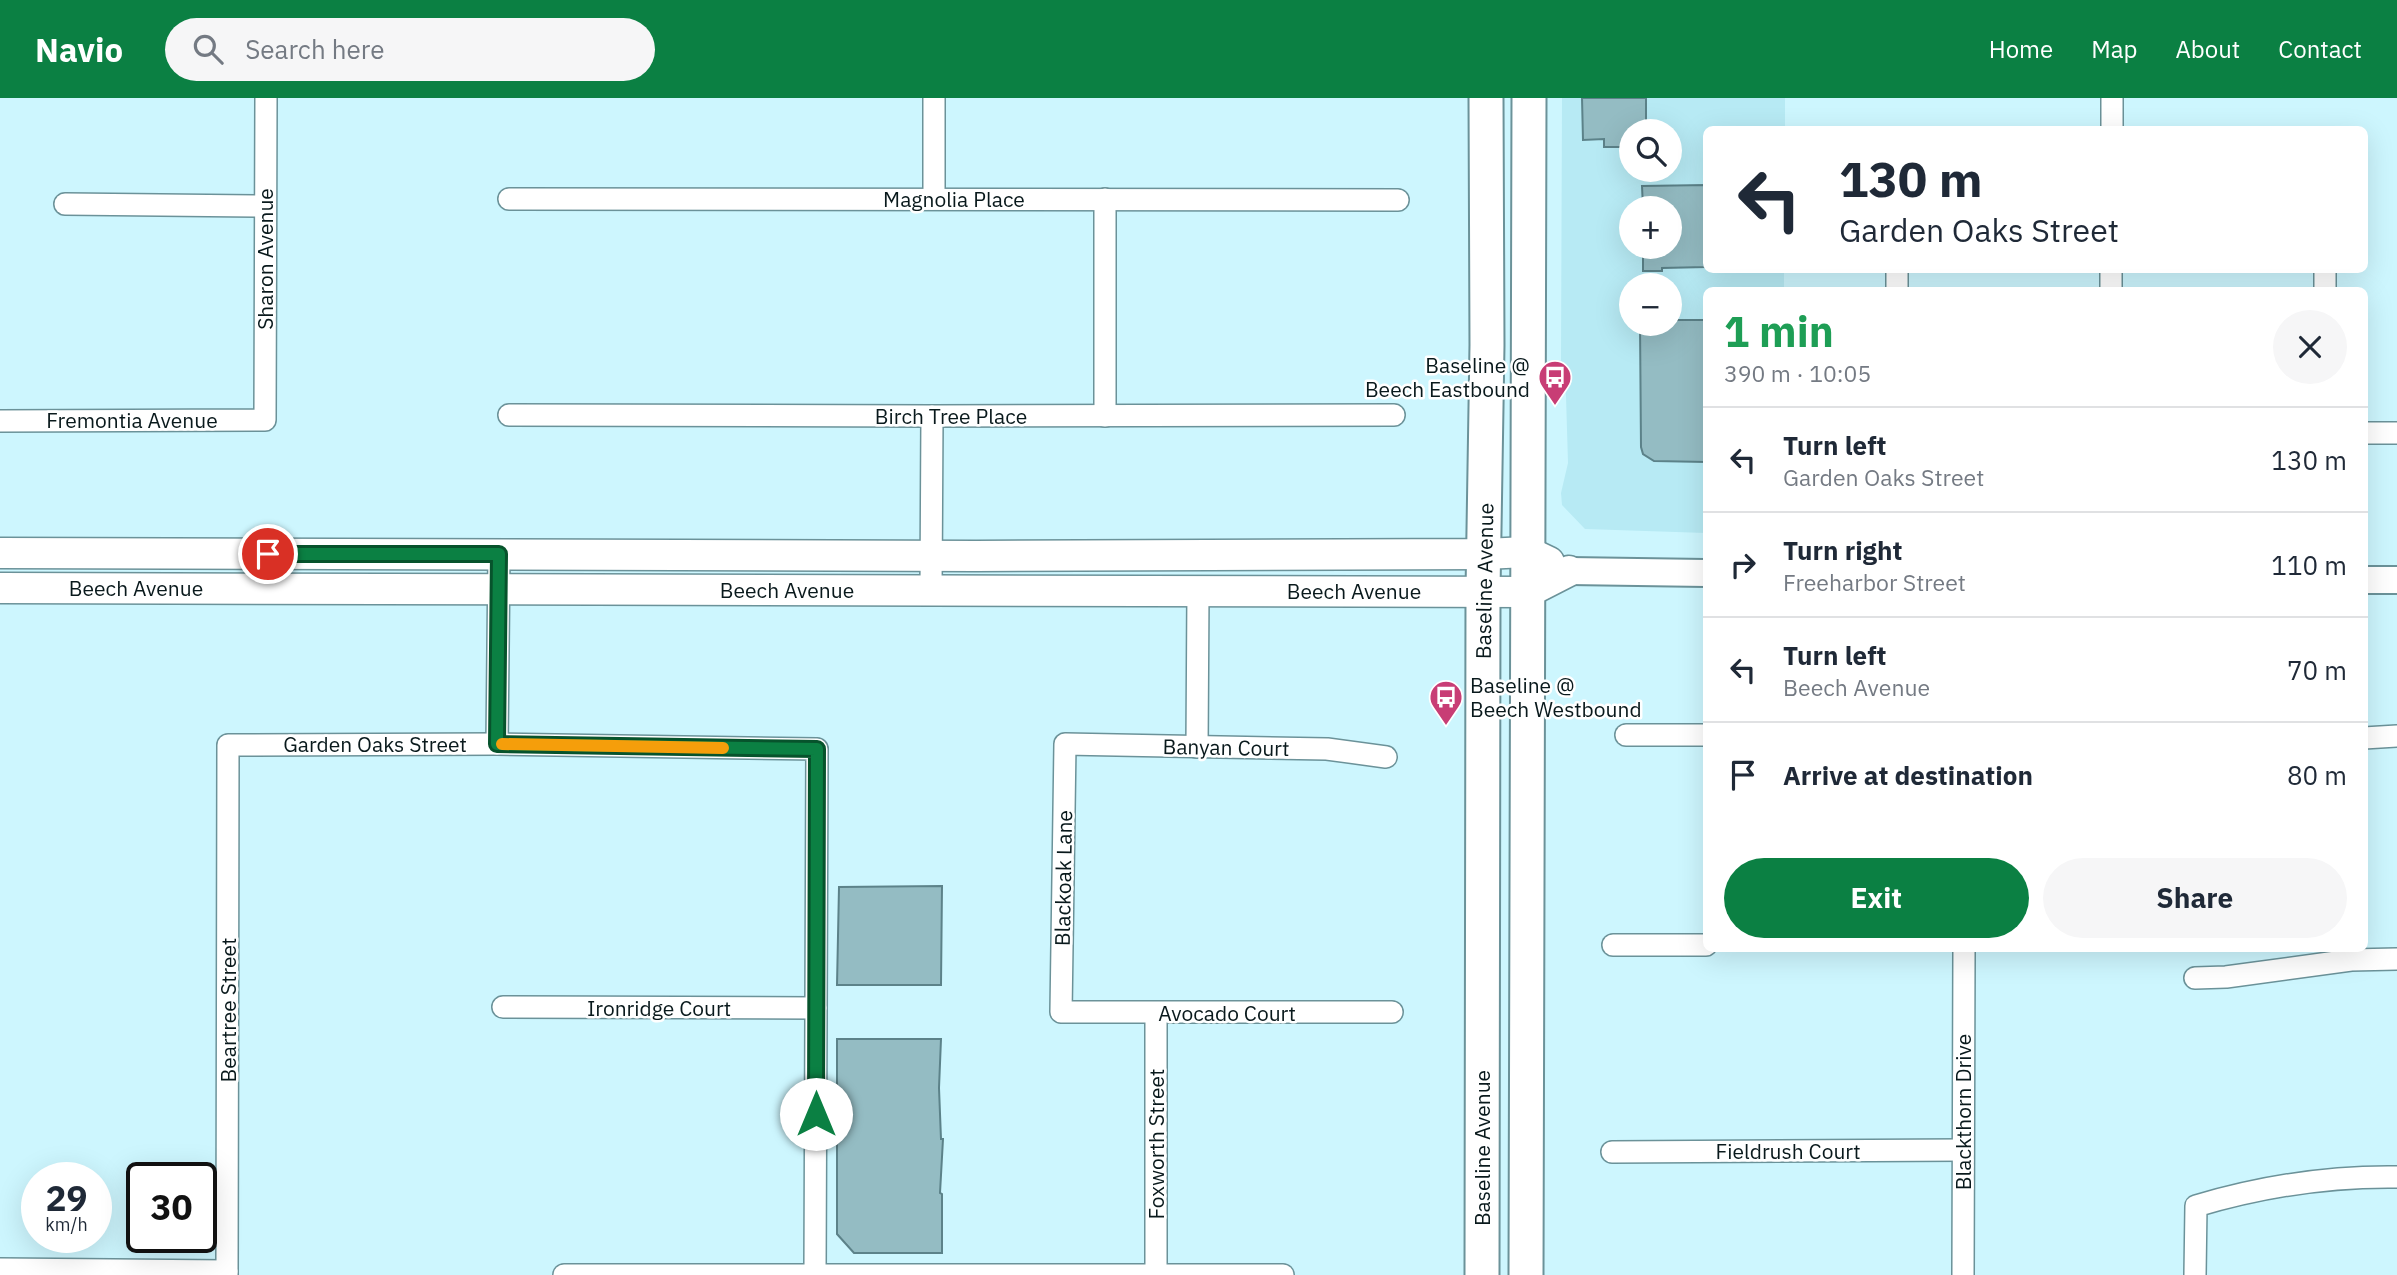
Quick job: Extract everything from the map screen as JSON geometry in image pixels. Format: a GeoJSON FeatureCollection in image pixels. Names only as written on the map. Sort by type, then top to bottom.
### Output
{"type":"FeatureCollection","features":[{"type":"Feature","properties":{"kind":"main road","name":"Baseline Avenue"},"geometry":{"type":"LineString","coordinates":[[1482,1275],[1486,98]]}},
{"type":"Feature","properties":{"kind":"main road","name":"Baseline Avenue"},"geometry":{"type":"LineString","coordinates":[[1526,1275],[1529,98]]}},
{"type":"Feature","properties":{"kind":"main road","name":"Beech Avenue"},"geometry":{"type":"LineString","coordinates":[[0,553],[931,555],[1528,552],[1569,571]]}},
{"type":"Feature","properties":{"kind":"main road","name":"Beech Avenue"},"geometry":{"type":"LineString","coordinates":[[0,588],[1528,592],[1569,571]]}},
{"type":"Feature","properties":{"kind":"street","name":"Sharon Avenue"},"geometry":{"type":"LineString","coordinates":[[265,420],[266,98]]}},
{"type":"Feature","properties":{"kind":"street"},"geometry":{"type":"LineString","coordinates":[[934,98],[934,198]]}},
{"type":"Feature","properties":{"kind":"street"},"geometry":{"type":"LineString","coordinates":[[2112,98],[2112,126]]}},
{"type":"Feature","properties":{"kind":"street","name":"Magnolia Place"},"geometry":{"type":"LineString","coordinates":[[509,199],[1398,200]]}},
{"type":"Feature","properties":{"kind":"street"},"geometry":{"type":"LineString","coordinates":[[1105,199],[1105,416]]}},
{"type":"Feature","properties":{"kind":"street"},"geometry":{"type":"LineString","coordinates":[[65,204],[265,206]]}},
{"type":"Feature","properties":{"kind":"street","name":"Birch Tree Place"},"geometry":{"type":"LineString","coordinates":[[509,415],[1394,415]]}},
{"type":"Feature","properties":{"kind":"street"},"geometry":{"type":"LineString","coordinates":[[931,590],[932,416]]}},
{"type":"Feature","properties":{"kind":"street","name":"Fremontia Avenue"},"geometry":{"type":"LineString","coordinates":[[0,421],[265,420]]}},
{"type":"Feature","properties":{"kind":"street"},"geometry":{"type":"LineString","coordinates":[[2368,433],[2397,433]]}},
{"type":"Feature","properties":{"kind":"street"},"geometry":{"type":"LineString","coordinates":[[497,744],[499,554]]}},
{"type":"Feature","properties":{"kind":"street","name":"Beech Avenue"},"geometry":{"type":"LineString","coordinates":[[1569,571],[1703,573]]}},
{"type":"Feature","properties":{"kind":"street"},"geometry":{"type":"LineString","coordinates":[[2368,580],[2397,580]]}},
{"type":"Feature","properties":{"kind":"street"},"geometry":{"type":"LineString","coordinates":[[1197,747],[1198,591]]}},
{"type":"Feature","properties":{"kind":"street"},"geometry":{"type":"LineString","coordinates":[[1626,735],[1703,735]]}},
{"type":"Feature","properties":{"kind":"street"},"geometry":{"type":"LineString","coordinates":[[2368,737],[2397,736]]}},
{"type":"Feature","properties":{"kind":"street","name":"Garden Oaks Street"},"geometry":{"type":"LineString","coordinates":[[228,745],[497,744],[817,749],[816,1008]]}},
{"type":"Feature","properties":{"kind":"street","name":"Banyan Court"},"geometry":{"type":"LineString","coordinates":[[1065,744],[1327,749],[1386,757]]}},
{"type":"Feature","properties":{"kind":"street","name":"Blackoak Lane"},"geometry":{"type":"LineString","coordinates":[[1061,1012],[1065,744]]}},
{"type":"Feature","properties":{"kind":"street","name":"Beartree Street"},"geometry":{"type":"LineString","coordinates":[[227,1273],[228,745]]}},
{"type":"Feature","properties":{"kind":"street"},"geometry":{"type":"LineString","coordinates":[[1613,945],[1703,945]]}},
{"type":"Feature","properties":{"kind":"street","name":"Blackthorn Drive"},"geometry":{"type":"LineString","coordinates":[[1962,1275],[1964,952]]}},
{"type":"Feature","properties":{"kind":"street"},"geometry":{"type":"LineString","coordinates":[[2195,978],[2227,977],[2351,960],[2397,959]]}},
{"type":"Feature","properties":{"kind":"street","name":"Ironridge Court"},"geometry":{"type":"LineString","coordinates":[[503,1007],[816,1008]]}},
{"type":"Feature","properties":{"kind":"street"},"geometry":{"type":"LineString","coordinates":[[815,1275],[816,1008]]}},
{"type":"Feature","properties":{"kind":"street","name":"Avocado Court"},"geometry":{"type":"LineString","coordinates":[[1061,1012],[1392,1012]]}},
{"type":"Feature","properties":{"kind":"street","name":"Foxworth Street"},"geometry":{"type":"LineString","coordinates":[[1156,1013],[1156,1275]]}},
{"type":"Feature","properties":{"kind":"street","name":"Fieldrush Court"},"geometry":{"type":"LineString","coordinates":[[1612,1152],[1963,1150]]}},
{"type":"Feature","properties":{"kind":"street"},"geometry":{"type":"LineString","coordinates":[[2196,1275],[2196,1206],[2230,1196],[2288,1185],[2397,1177]]}},
{"type":"Feature","properties":{"kind":"street"},"geometry":{"type":"LineString","coordinates":[[0,1269],[227,1273]]}},
{"type":"Feature","properties":{"kind":"street"},"geometry":{"type":"LineString","coordinates":[[564,1275],[1283,1275]]}},
{"type":"Feature","properties":{"kind":"shaded area"},"geometry":{"type":"Polygon","coordinates":[[[1562,98],[1785,98],[1785,126],[1703,126],[1703,273],[1784,273],[1784,287],[1703,287],[1703,533],[1585,529],[1562,505],[1561,493],[1568,463],[1566,396],[1561,360],[1562,98]]]}},
{"type":"Feature","properties":{"kind":"building"},"geometry":{"type":"Polygon","coordinates":[[[1582,98],[1646,98],[1646,119],[1619,119],[1619,147],[1604,147],[1604,139],[1583,140],[1582,98]]]}},
{"type":"Feature","properties":{"kind":"building"},"geometry":{"type":"Polygon","coordinates":[[[1703,185],[1703,267],[1643,271],[1643,259],[1682,259],[1682,196],[1642,196],[1642,186],[1703,185]]]}},
{"type":"Feature","properties":{"kind":"building"},"geometry":{"type":"Polygon","coordinates":[[[1682,320],[1703,320],[1703,462],[1654,461],[1643,454],[1640,336],[1682,336],[1682,320]]]}},
{"type":"Feature","properties":{"kind":"building"},"geometry":{"type":"Polygon","coordinates":[[[942,886],[941,985],[837,985],[839,887],[942,886]]]}},
{"type":"Feature","properties":{"kind":"building"},"geometry":{"type":"Polygon","coordinates":[[[837,1039],[941,1039],[939,1088],[943,1139],[940,1193],[942,1253],[854,1253],[837,1234],[837,1039]]]}},
{"type":"Feature","properties":{"kind":"slow traffic"},"geometry":{"type":"LineString","coordinates":[[502,744],[723,748]]}},
{"type":"Feature","properties":{"kind":"place","name":"Baseline @ Beech Eastbound"},"geometry":{"type":"Point","coordinates":[1555,407]}},
{"type":"Feature","properties":{"kind":"place","name":"Baseline @ Beech Westbound"},"geometry":{"type":"Point","coordinates":[1446,727]}},
{"type":"Feature","properties":{"kind":"route"},"geometry":{"type":"LineString","coordinates":[[268,554],[499,554],[497,744],[817,749],[816,1114]]}}]}
